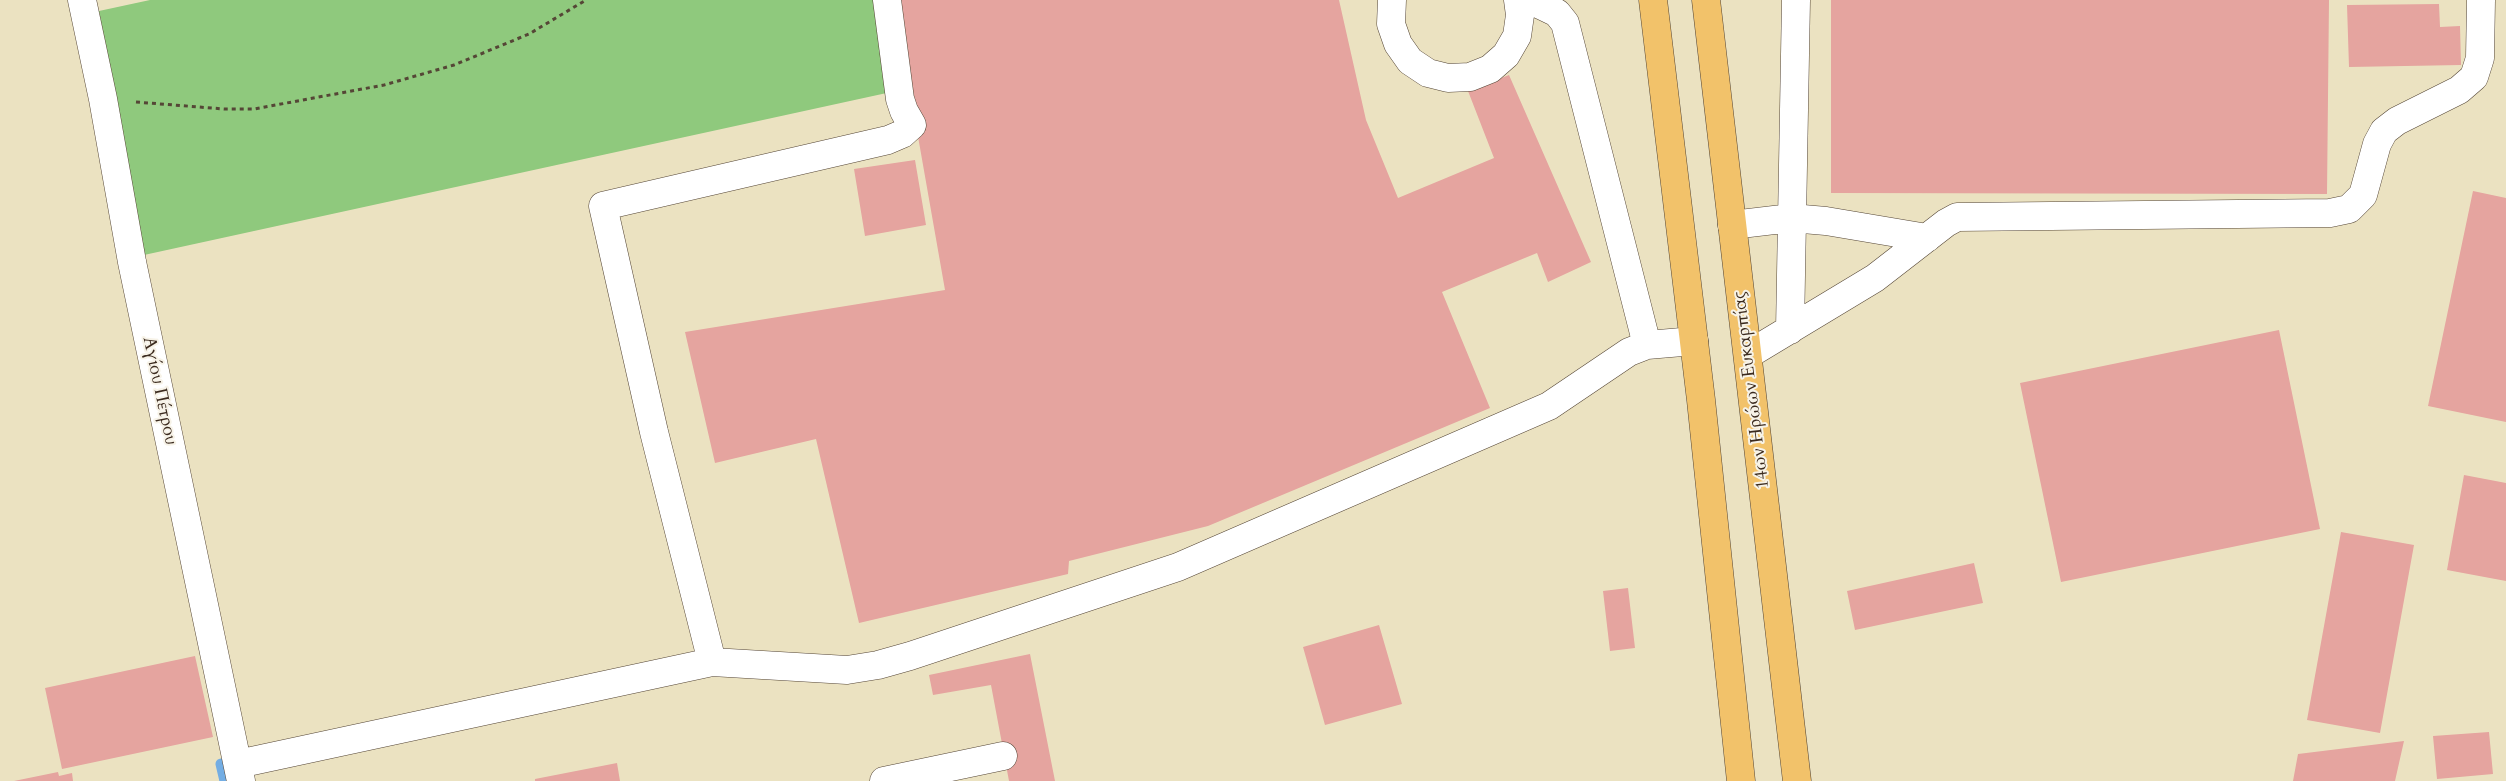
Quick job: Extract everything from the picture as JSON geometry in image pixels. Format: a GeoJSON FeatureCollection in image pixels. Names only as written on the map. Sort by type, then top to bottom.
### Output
{"type":"FeatureCollection","features":[{"type":"Feature","properties":{"kind":"main road"},"geometry":{"type":"LineString","coordinates":[[1653,0],[1694,341],[1741,781]]}},
{"type":"Feature","properties":{"kind":"main road","name":"14ων Ηρώων Ευκαρπίας"},"geometry":{"type":"LineString","coordinates":[[1706,0],[1798,781]]}},
{"type":"Feature","properties":{"kind":"street","name":"Αγίου Πέτρου"},"geometry":{"type":"LineString","coordinates":[[82,0],[103,99],[132,262],[239,772]]}},
{"type":"Feature","properties":{"kind":"street"},"geometry":{"type":"LineString","coordinates":[[712,662],[654,432],[603,206],[888,140],[902,134],[912,125],[900,99],[888,0]]}},
{"type":"Feature","properties":{"kind":"street"},"geometry":{"type":"LineString","coordinates":[[1392,0],[1391,24],[1398,44],[1410,61],[1428,72],[1448,78],[1470,77],[1490,69],[1506,55],[1517,36],[1520,15],[1518,0]]}},
{"type":"Feature","properties":{"kind":"street"},"geometry":{"type":"LineString","coordinates":[[1530,0],[1557,13],[1565,23],[1647,345]]}},
{"type":"Feature","properties":{"kind":"street"},"geometry":{"type":"LineString","coordinates":[[1790,330],[1796,0]]}},
{"type":"Feature","properties":{"kind":"street"},"geometry":{"type":"LineString","coordinates":[[1748,354],[1875,278],[1951,220],[1969,215],[2330,214],[2349,209],[2363,195],[2378,144],[2384,131],[2397,121],[2459,90],[2474,77],[2480,58],[2481,0]]}},
{"type":"Feature","properties":{"kind":"street"},"geometry":{"type":"LineString","coordinates":[[1732,225],[1791,218],[1826,221],[1927,238]]}},
{"type":"Feature","properties":{"kind":"street"},"geometry":{"type":"LineString","coordinates":[[239,772],[712,662],[848,670],[878,665],[1178,567],[1549,406],[1629,352],[1647,345],[1694,341]]}},
{"type":"Feature","properties":{"kind":"street"},"geometry":{"type":"LineString","coordinates":[[884,781],[1003,756]]}},
{"type":"Feature","properties":{"kind":"path"},"geometry":{"type":"LineString","coordinates":[[103,99],[224,109],[254,109],[384,85],[454,65],[529,34],[586,0]]}},
{"type":"Feature","properties":{"kind":"green space"},"geometry":{"type":"Polygon","coordinates":[[[150,0],[887,0],[905,89],[144,255],[99,11],[150,0]]]}},
{"type":"Feature","properties":{"kind":"building"},"geometry":{"type":"Polygon","coordinates":[[[894,0],[1339,0],[1366,120],[1398,198],[1494,158],[1468,91],[1509,75],[1591,262],[1548,282],[1537,253],[1442,292],[1490,408],[1208,526],[1069,561],[1068,574],[859,623],[816,439],[715,463],[685,332],[945,290],[894,0]]]}},
{"type":"Feature","properties":{"kind":"building"},"geometry":{"type":"Polygon","coordinates":[[[1831,0],[2329,0],[2327,194],[1831,193],[1831,0]]]}},
{"type":"Feature","properties":{"kind":"building"},"geometry":{"type":"Polygon","coordinates":[[[2439,4],[2440,27],[2460,26],[2461,65],[2349,67],[2347,5],[2439,4]]]}},
{"type":"Feature","properties":{"kind":"building"},"geometry":{"type":"Polygon","coordinates":[[[915,160],[926,225],[865,236],[854,169],[915,160]]]}},
{"type":"Feature","properties":{"kind":"building"},"geometry":{"type":"Polygon","coordinates":[[[2473,191],[2506,198],[2506,422],[2428,406],[2473,191]]]}},
{"type":"Feature","properties":{"kind":"building"},"geometry":{"type":"Polygon","coordinates":[[[2279,330],[2320,529],[2061,582],[2020,383],[2279,330]]]}},
{"type":"Feature","properties":{"kind":"building"},"geometry":{"type":"Polygon","coordinates":[[[2464,475],[2506,483],[2506,581],[2447,570],[2464,475]]]}},
{"type":"Feature","properties":{"kind":"building"},"geometry":{"type":"Polygon","coordinates":[[[2341,532],[2414,545],[2380,733],[2307,720],[2341,532]]]}},
{"type":"Feature","properties":{"kind":"building"},"geometry":{"type":"Polygon","coordinates":[[[1974,563],[1983,603],[1855,630],[1847,591],[1974,563]]]}},
{"type":"Feature","properties":{"kind":"building"},"geometry":{"type":"Polygon","coordinates":[[[1628,588],[1635,648],[1610,651],[1603,591],[1628,588]]]}},
{"type":"Feature","properties":{"kind":"building"},"geometry":{"type":"Polygon","coordinates":[[[1379,625],[1402,704],[1325,725],[1303,647],[1379,625]]]}},
{"type":"Feature","properties":{"kind":"building"},"geometry":{"type":"Polygon","coordinates":[[[1030,654],[1055,781],[1009,781],[991,685],[933,695],[929,675],[1030,654]]]}},
{"type":"Feature","properties":{"kind":"building"},"geometry":{"type":"Polygon","coordinates":[[[195,656],[213,737],[62,769],[45,688],[195,656]]]}},
{"type":"Feature","properties":{"kind":"building"},"geometry":{"type":"Polygon","coordinates":[[[2489,732],[2493,774],[2437,779],[2433,736],[2489,732]]]}},
{"type":"Feature","properties":{"kind":"building"},"geometry":{"type":"Polygon","coordinates":[[[2404,741],[2395,781],[2293,781],[2298,754],[2404,741]]]}},
{"type":"Feature","properties":{"kind":"building"},"geometry":{"type":"Polygon","coordinates":[[[617,763],[620,781],[535,781],[535,779],[617,763]]]}},
{"type":"Feature","properties":{"kind":"building"},"geometry":{"type":"Polygon","coordinates":[[[58,772],[59,776],[72,773],[73,781],[14,781],[58,772]]]}},
{"type":"Feature","properties":{"kind":"waterway"},"geometry":{"type":"LineString","coordinates":[[221,764],[225,781]]}}]}
